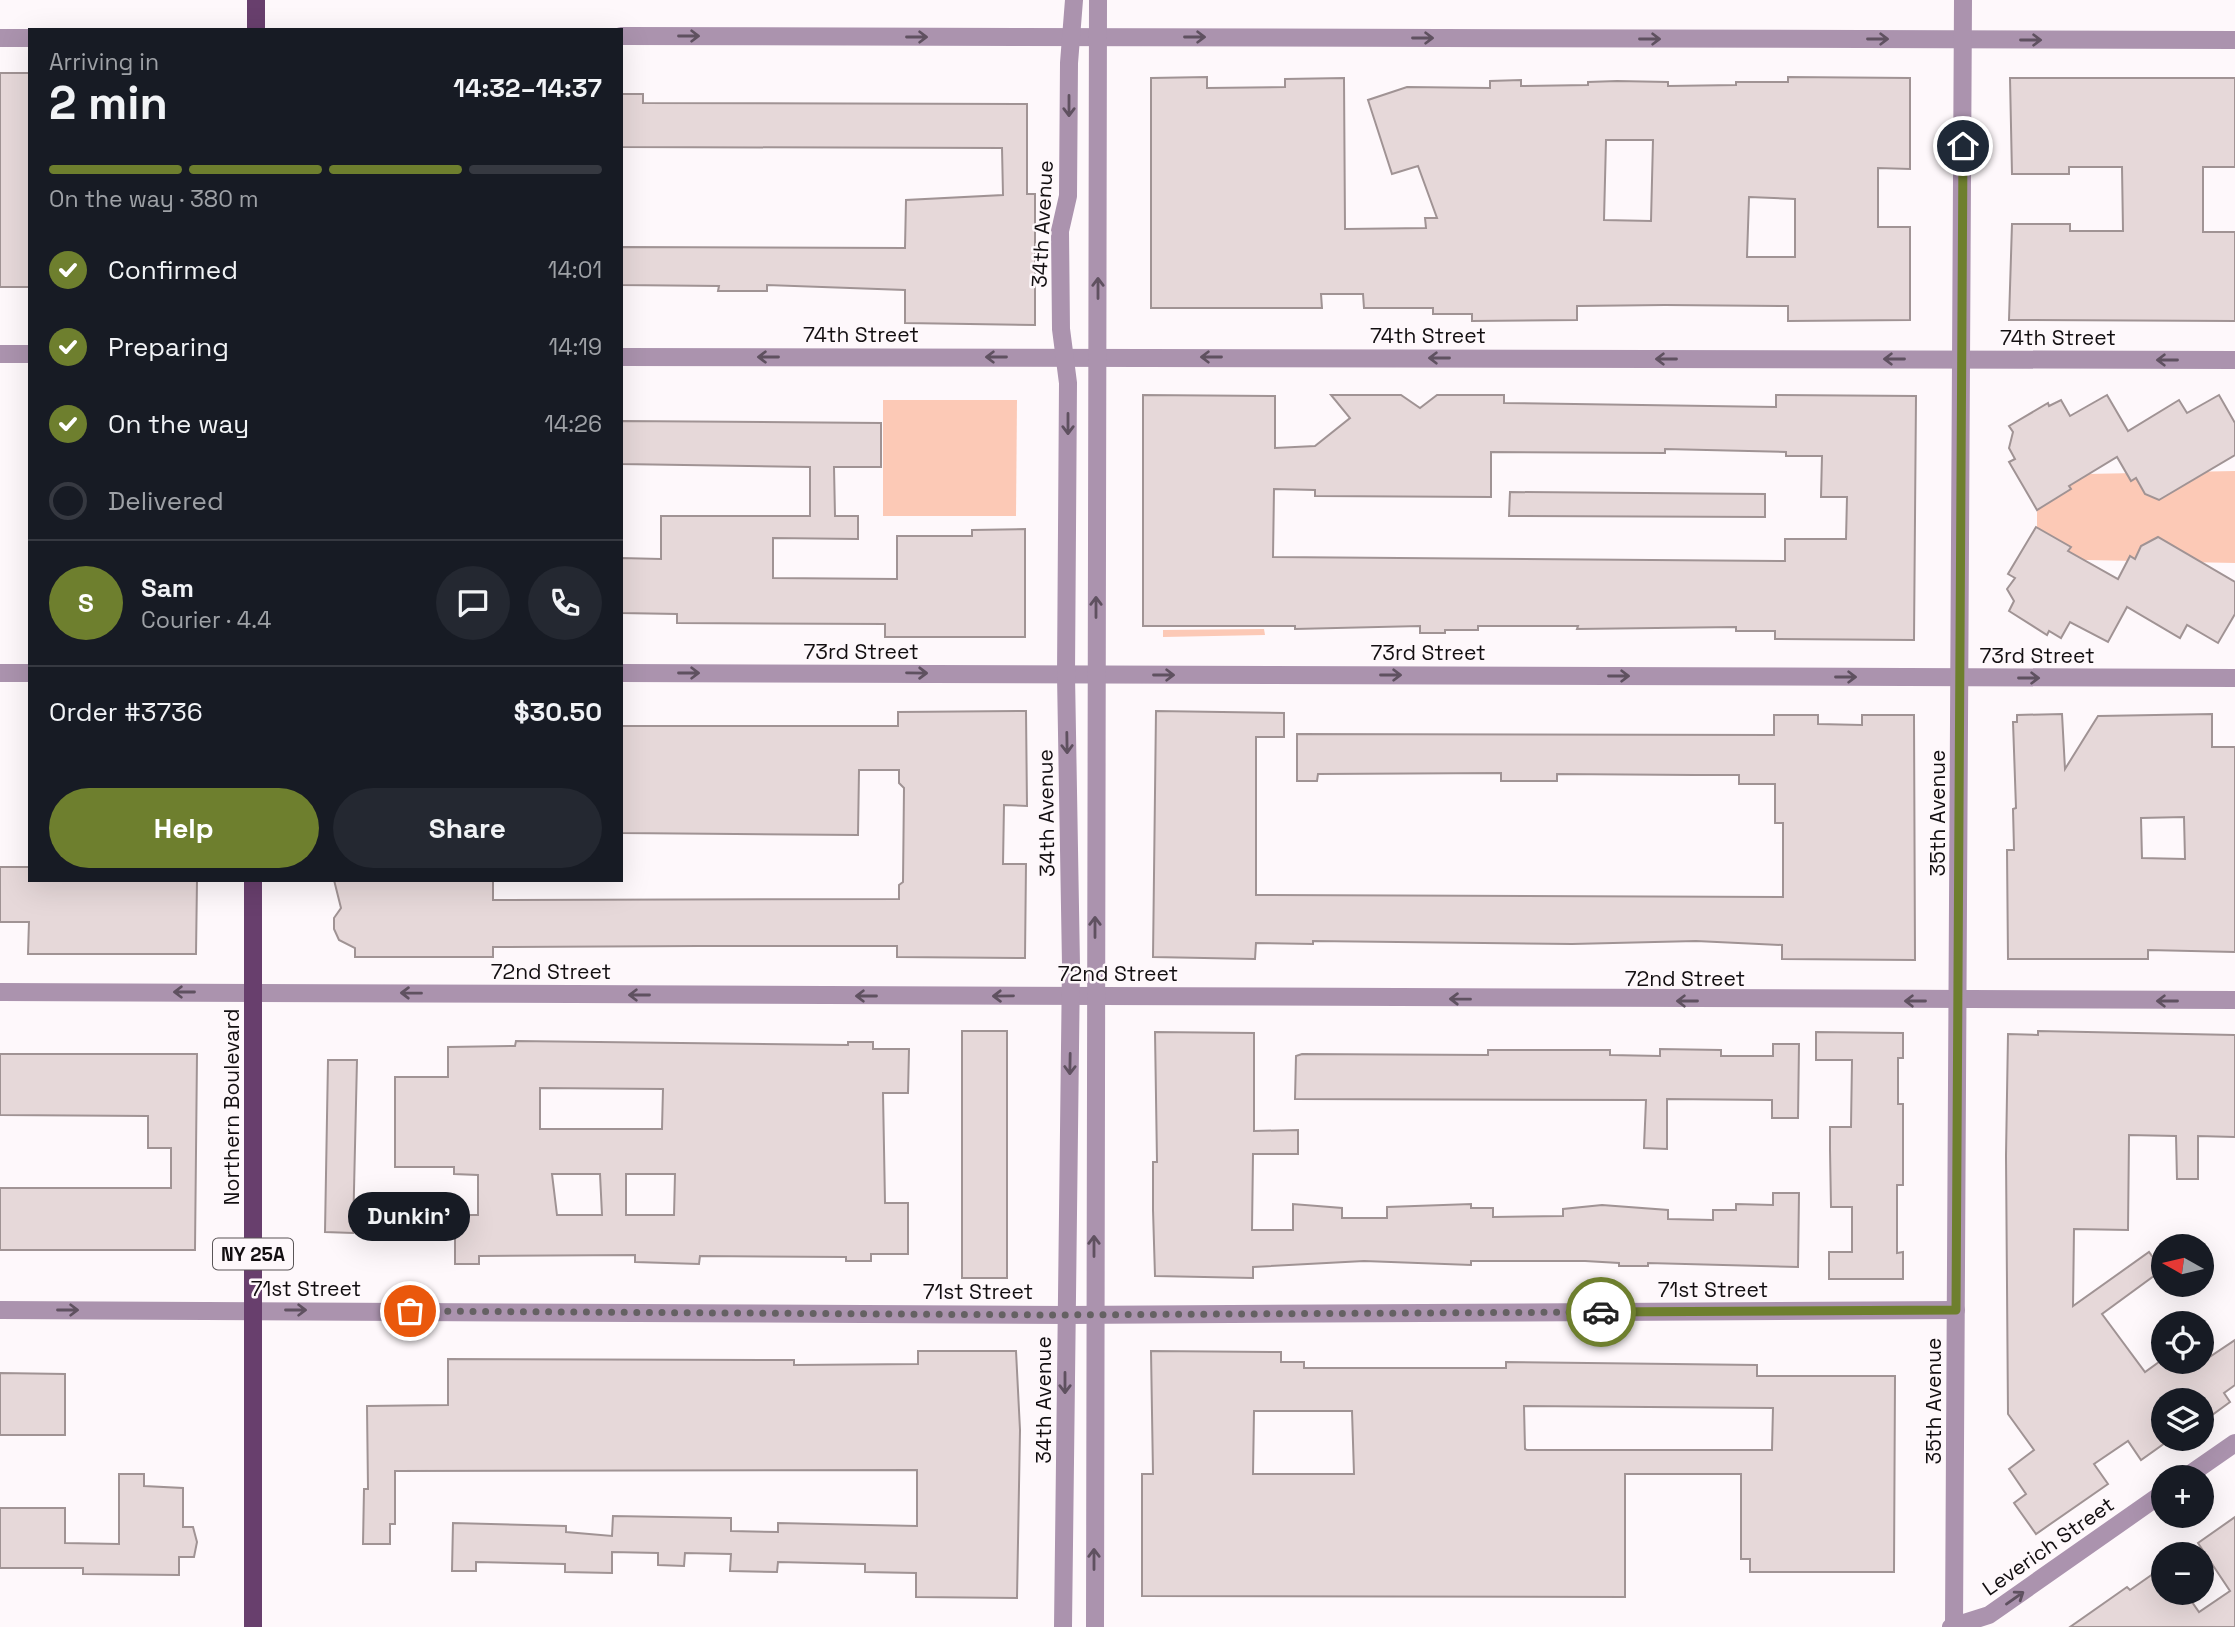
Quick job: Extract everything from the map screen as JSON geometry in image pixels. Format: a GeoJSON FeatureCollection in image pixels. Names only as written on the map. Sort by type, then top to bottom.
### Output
{"type":"FeatureCollection","features":[{"type":"Feature","properties":{"kind":"main road"},"geometry":{"type":"LineString","coordinates":[[256,0],[256,28]]}},
{"type":"Feature","properties":{"kind":"main road","name":"Northern Boulevard"},"geometry":{"type":"LineString","coordinates":[[253,882],[253,1627]]}},
{"type":"Feature","properties":{"kind":"street","name":"34th Avenue"},"geometry":{"type":"LineString","coordinates":[[1063,1627],[1071,995],[1066,674],[1068,383],[1060,329],[1060,231],[1068,196],[1070,37],[1074,0]]}},
{"type":"Feature","properties":{"kind":"street"},"geometry":{"type":"LineString","coordinates":[[1095,1627],[1098,0]]}},
{"type":"Feature","properties":{"kind":"street","name":"35th Avenue"},"geometry":{"type":"LineString","coordinates":[[1953,1627],[1961,677],[1963,0]]}},
{"type":"Feature","properties":{"kind":"street"},"geometry":{"type":"LineString","coordinates":[[623,36],[2235,40]]}},
{"type":"Feature","properties":{"kind":"street"},"geometry":{"type":"LineString","coordinates":[[0,38],[28,38]]}},
{"type":"Feature","properties":{"kind":"street"},"geometry":{"type":"LineString","coordinates":[[0,354],[28,354]]}},
{"type":"Feature","properties":{"kind":"street","name":"74th Street"},"geometry":{"type":"LineString","coordinates":[[623,357],[2235,360]]}},
{"type":"Feature","properties":{"kind":"street"},"geometry":{"type":"LineString","coordinates":[[0,673],[28,673]]}},
{"type":"Feature","properties":{"kind":"street","name":"73rd Street"},"geometry":{"type":"LineString","coordinates":[[623,673],[2235,678]]}},
{"type":"Feature","properties":{"kind":"street","name":"72nd Street"},"geometry":{"type":"LineString","coordinates":[[0,992],[2235,1000]]}},
{"type":"Feature","properties":{"kind":"street","name":"71st Street"},"geometry":{"type":"LineString","coordinates":[[0,1310],[1067,1315],[1956,1310]]}},
{"type":"Feature","properties":{"kind":"street"},"geometry":{"type":"LineString","coordinates":[[2203,1465],[2235,1443]]}},
{"type":"Feature","properties":{"kind":"street","name":"Leverich Street"},"geometry":{"type":"LineString","coordinates":[[1953,1627],[1990,1615],[2151,1501]]}},
{"type":"Feature","properties":{"kind":"shaded area"},"geometry":{"type":"Polygon","coordinates":[[[883,400],[1017,400],[1016,516],[883,516],[883,400]]]}},
{"type":"Feature","properties":{"kind":"shaded area"},"geometry":{"type":"Polygon","coordinates":[[[2235,471],[2235,563],[2037,559],[2037,475],[2235,471]]]}},
{"type":"Feature","properties":{"kind":"shaded area"},"geometry":{"type":"Polygon","coordinates":[[[1264,629],[1265,635],[1163,637],[1163,630],[1264,629]]]}},
{"type":"Feature","properties":{"kind":"building"},"geometry":{"type":"Polygon","coordinates":[[[0,73],[28,73],[28,287],[0,287],[0,73]]]}},
{"type":"Feature","properties":{"kind":"building"},"geometry":{"type":"Polygon","coordinates":[[[1207,77],[1207,88],[1285,87],[1285,79],[1344,78],[1345,229],[1426,228],[1425,218],[1437,218],[1418,166],[1392,174],[1368,100],[1407,87],[1490,88],[1490,81],[1521,80],[1521,86],[1588,85],[1588,82],[1617,81],[1668,82],[1668,86],[1788,82],[1788,77],[1910,78],[1910,169],[1878,168],[1878,227],[1910,227],[1910,320],[1788,321],[1788,306],[1665,305],[1577,306],[1577,320],[1472,321],[1472,314],[1433,314],[1433,308],[1364,308],[1363,294],[1321,294],[1322,308],[1151,308],[1151,78],[1207,77]],[[1606,140],[1604,220],[1651,221],[1653,140],[1606,140]],[[1749,197],[1747,257],[1795,257],[1795,199],[1749,197]]]}},
{"type":"Feature","properties":{"kind":"building"},"geometry":{"type":"Polygon","coordinates":[[[2010,78],[2235,78],[2235,167],[2203,167],[2203,232],[2235,232],[2235,321],[2009,320],[2012,224],[2070,224],[2070,231],[2123,231],[2122,167],[2069,167],[2069,174],[2012,174],[2010,78]]]}},
{"type":"Feature","properties":{"kind":"building"},"geometry":{"type":"Polygon","coordinates":[[[623,94],[643,94],[643,103],[1027,104],[1027,194],[1035,194],[1035,325],[905,323],[905,290],[767,285],[767,291],[718,291],[719,286],[623,285],[623,247],[905,248],[906,200],[1003,195],[1002,148],[623,147],[623,94]]]}},
{"type":"Feature","properties":{"kind":"building"},"geometry":{"type":"Polygon","coordinates":[[[1143,395],[1275,396],[1275,448],[1315,446],[1350,418],[1331,395],[1401,395],[1420,408],[1437,395],[1504,395],[1504,403],[1776,407],[1776,395],[1916,396],[1914,640],[1775,639],[1775,631],[1736,631],[1736,627],[1577,629],[1578,626],[1478,626],[1478,630],[1420,633],[1420,626],[1295,629],[1295,626],[1143,626],[1143,395]],[[1665,449],[1665,453],[1491,452],[1491,497],[1315,496],[1315,490],[1274,489],[1273,557],[1785,561],[1785,539],[1846,539],[1847,497],[1821,497],[1822,456],[1786,456],[1786,452],[1665,449]]]}},
{"type":"Feature","properties":{"kind":"building"},"geometry":{"type":"Polygon","coordinates":[[[2107,395],[2128,431],[2179,400],[2187,413],[2219,395],[2235,423],[2235,455],[2159,500],[2145,494],[2136,478],[2131,481],[2117,457],[2069,486],[2071,489],[2037,510],[2009,462],[2015,459],[2009,448],[2013,432],[2009,426],[2048,403],[2049,406],[2061,400],[2070,416],[2107,395]]]}},
{"type":"Feature","properties":{"kind":"building"},"geometry":{"type":"Polygon","coordinates":[[[623,421],[881,423],[881,467],[834,467],[835,516],[858,516],[858,539],[773,538],[773,578],[897,579],[897,536],[972,536],[972,530],[1025,529],[1025,637],[885,637],[885,624],[677,623],[677,614],[623,613],[623,558],[661,559],[661,516],[810,516],[810,467],[623,464],[623,421]]]}},
{"type":"Feature","properties":{"kind":"building"},"geometry":{"type":"Polygon","coordinates":[[[1510,492],[1765,494],[1765,517],[1509,516],[1510,492]]]}},
{"type":"Feature","properties":{"kind":"building"},"geometry":{"type":"Polygon","coordinates":[[[2036,527],[2071,547],[2068,551],[2118,579],[2130,556],[2135,559],[2141,546],[2158,537],[2235,582],[2235,614],[2218,643],[2187,625],[2180,638],[2127,607],[2108,642],[2070,622],[2061,638],[2049,631],[2047,635],[2009,611],[2014,601],[2007,589],[2015,578],[2008,574],[2036,527]]]}},
{"type":"Feature","properties":{"kind":"building"},"geometry":{"type":"Polygon","coordinates":[[[1026,711],[1027,806],[1004,805],[1003,864],[1026,864],[1025,958],[897,957],[897,946],[493,947],[493,957],[355,957],[355,948],[339,940],[334,929],[334,918],[341,908],[334,882],[493,882],[493,900],[899,899],[899,885],[903,882],[904,788],[899,783],[899,770],[859,770],[858,835],[623,833],[623,726],[898,726],[898,712],[1026,711]]]}},
{"type":"Feature","properties":{"kind":"building"},"geometry":{"type":"Polygon","coordinates":[[[1156,711],[1284,713],[1284,737],[1256,737],[1256,895],[1783,897],[1783,823],[1775,823],[1775,784],[1739,784],[1739,775],[1557,774],[1557,781],[1501,781],[1501,773],[1318,774],[1317,781],[1297,781],[1297,734],[1774,735],[1774,715],[1818,715],[1818,724],[1862,725],[1862,715],[1914,715],[1915,960],[1782,959],[1782,945],[1696,941],[1572,944],[1313,941],[1313,944],[1256,943],[1255,959],[1153,957],[1156,711]]]}},
{"type":"Feature","properties":{"kind":"building"},"geometry":{"type":"Polygon","coordinates":[[[2062,714],[2065,769],[2098,716],[2212,714],[2212,747],[2235,747],[2235,952],[2148,950],[2148,959],[2008,959],[2007,850],[2014,850],[2013,809],[2016,808],[2013,722],[2017,722],[2017,715],[2062,714]],[[2184,817],[2141,818],[2142,858],[2185,859],[2184,817]]]}},
{"type":"Feature","properties":{"kind":"building"},"geometry":{"type":"Polygon","coordinates":[[[0,867],[28,867],[28,882],[197,882],[196,954],[28,954],[29,922],[0,922],[0,867]]]}},
{"type":"Feature","properties":{"kind":"building"},"geometry":{"type":"Polygon","coordinates":[[[962,1031],[1007,1031],[1007,1278],[962,1278],[962,1031]]]}},
{"type":"Feature","properties":{"kind":"building"},"geometry":{"type":"Polygon","coordinates":[[[2038,1031],[2235,1035],[2235,1137],[2198,1136],[2198,1179],[2177,1179],[2176,1136],[2129,1135],[2128,1230],[2074,1229],[2073,1306],[2149,1252],[2151,1278],[2102,1314],[2145,1372],[2151,1368],[2151,1374],[2214,1374],[2214,1354],[2235,1340],[2235,1385],[2224,1393],[2230,1402],[2214,1414],[2214,1388],[2151,1388],[2151,1451],[2154,1451],[2141,1460],[2128,1441],[2094,1464],[2108,1484],[2036,1534],[2014,1503],[2026,1494],[2009,1469],[2034,1450],[2008,1414],[2006,1156],[2008,1034],[2038,1035],[2038,1031]]]}},
{"type":"Feature","properties":{"kind":"building"},"geometry":{"type":"Polygon","coordinates":[[[1155,1032],[1254,1033],[1254,1131],[1298,1130],[1298,1154],[1253,1154],[1252,1230],[1293,1230],[1293,1204],[1342,1208],[1342,1218],[1387,1218],[1387,1207],[1471,1204],[1471,1208],[1493,1208],[1493,1217],[1563,1216],[1563,1209],[1602,1205],[1668,1210],[1668,1219],[1713,1220],[1713,1210],[1736,1210],[1736,1204],[1773,1205],[1773,1193],[1799,1193],[1798,1267],[1648,1263],[1648,1266],[1619,1266],[1619,1263],[1585,1261],[1471,1261],[1471,1265],[1364,1261],[1253,1267],[1253,1278],[1155,1276],[1155,1032]]]}},
{"type":"Feature","properties":{"kind":"building"},"geometry":{"type":"Polygon","coordinates":[[[1816,1032],[1903,1033],[1903,1058],[1898,1058],[1898,1104],[1903,1104],[1903,1185],[1897,1185],[1897,1253],[1903,1252],[1903,1279],[1829,1279],[1829,1252],[1852,1252],[1852,1207],[1831,1207],[1830,1127],[1851,1127],[1852,1060],[1816,1060],[1816,1032]]]}},
{"type":"Feature","properties":{"kind":"building"},"geometry":{"type":"Polygon","coordinates":[[[516,1041],[848,1045],[848,1042],[873,1042],[873,1049],[909,1049],[908,1093],[883,1093],[885,1203],[908,1203],[908,1254],[871,1254],[871,1261],[846,1261],[846,1257],[700,1256],[699,1264],[635,1262],[635,1255],[479,1256],[479,1264],[455,1264],[455,1215],[478,1215],[478,1175],[454,1174],[454,1167],[395,1167],[395,1077],[448,1077],[448,1047],[515,1046],[516,1041]],[[540,1088],[540,1129],[662,1129],[663,1089],[540,1088]],[[552,1174],[557,1215],[602,1215],[600,1174],[552,1174]],[[626,1174],[626,1215],[674,1215],[675,1174],[626,1174]]]}},
{"type":"Feature","properties":{"kind":"building"},"geometry":{"type":"Polygon","coordinates":[[[1773,1044],[1799,1044],[1798,1118],[1772,1118],[1772,1100],[1667,1099],[1667,1149],[1644,1148],[1646,1100],[1295,1099],[1296,1056],[1302,1054],[1488,1055],[1488,1050],[1610,1050],[1610,1055],[1660,1056],[1660,1049],[1721,1050],[1721,1056],[1773,1056],[1773,1044]]]}},
{"type":"Feature","properties":{"kind":"building"},"geometry":{"type":"Polygon","coordinates":[[[0,1054],[197,1054],[195,1250],[0,1250],[0,1188],[171,1188],[171,1148],[148,1148],[148,1116],[0,1115],[0,1054]]]}},
{"type":"Feature","properties":{"kind":"building"},"geometry":{"type":"Polygon","coordinates":[[[328,1060],[357,1060],[353,1233],[325,1232],[328,1060]]]}},
{"type":"Feature","properties":{"kind":"building"},"geometry":{"type":"Polygon","coordinates":[[[918,1351],[1016,1351],[1020,1430],[1017,1598],[916,1597],[916,1573],[865,1572],[865,1564],[778,1562],[777,1572],[730,1571],[731,1554],[685,1553],[684,1566],[658,1565],[658,1553],[612,1552],[612,1573],[565,1572],[565,1564],[476,1562],[476,1571],[452,1571],[453,1523],[566,1526],[566,1532],[612,1536],[613,1516],[731,1518],[731,1531],[778,1532],[778,1523],[917,1526],[917,1470],[395,1471],[395,1524],[390,1524],[390,1544],[363,1544],[364,1489],[368,1489],[367,1406],[448,1405],[448,1359],[794,1360],[794,1365],[918,1364],[918,1351]]]}},
{"type":"Feature","properties":{"kind":"building"},"geometry":{"type":"Polygon","coordinates":[[[1151,1351],[1281,1352],[1281,1362],[1304,1362],[1304,1368],[1506,1368],[1506,1362],[1757,1365],[1757,1376],[1895,1376],[1894,1572],[1750,1572],[1750,1559],[1741,1559],[1741,1474],[1625,1474],[1625,1597],[1142,1596],[1142,1474],[1153,1474],[1151,1351]],[[1524,1406],[1527,1450],[1772,1450],[1773,1408],[1524,1406]],[[1254,1411],[1253,1474],[1354,1474],[1352,1411],[1254,1411]]]}},
{"type":"Feature","properties":{"kind":"building"},"geometry":{"type":"Polygon","coordinates":[[[0,1373],[65,1374],[65,1435],[0,1435],[0,1373]]]}},
{"type":"Feature","properties":{"kind":"building"},"geometry":{"type":"Polygon","coordinates":[[[119,1474],[144,1474],[144,1486],[183,1488],[183,1527],[193,1527],[197,1542],[194,1557],[179,1557],[179,1575],[83,1574],[83,1568],[0,1568],[0,1508],[65,1508],[65,1543],[119,1544],[119,1474]]]}},
{"type":"Feature","properties":{"kind":"building"},"geometry":{"type":"Polygon","coordinates":[[[2235,1517],[2235,1627],[2070,1627],[2127,1587],[2130,1590],[2151,1575],[2151,1605],[2194,1605],[2199,1612],[2214,1605],[2214,1602],[2230,1591],[2214,1567],[2214,1542],[2199,1542],[2235,1517]]]}},
{"type":"Feature","properties":{"kind":"way so far"},"geometry":{"type":"LineString","coordinates":[[410,1311],[1051,1315],[1601,1312]]}},
{"type":"Feature","properties":{"kind":"place","name":"Dunkin'"},"geometry":{"type":"Point","coordinates":[410,1311]}},
{"type":"Feature","properties":{"kind":"route"},"geometry":{"type":"LineString","coordinates":[[1601,1312],[1956,1310],[1963,146]]}}]}
